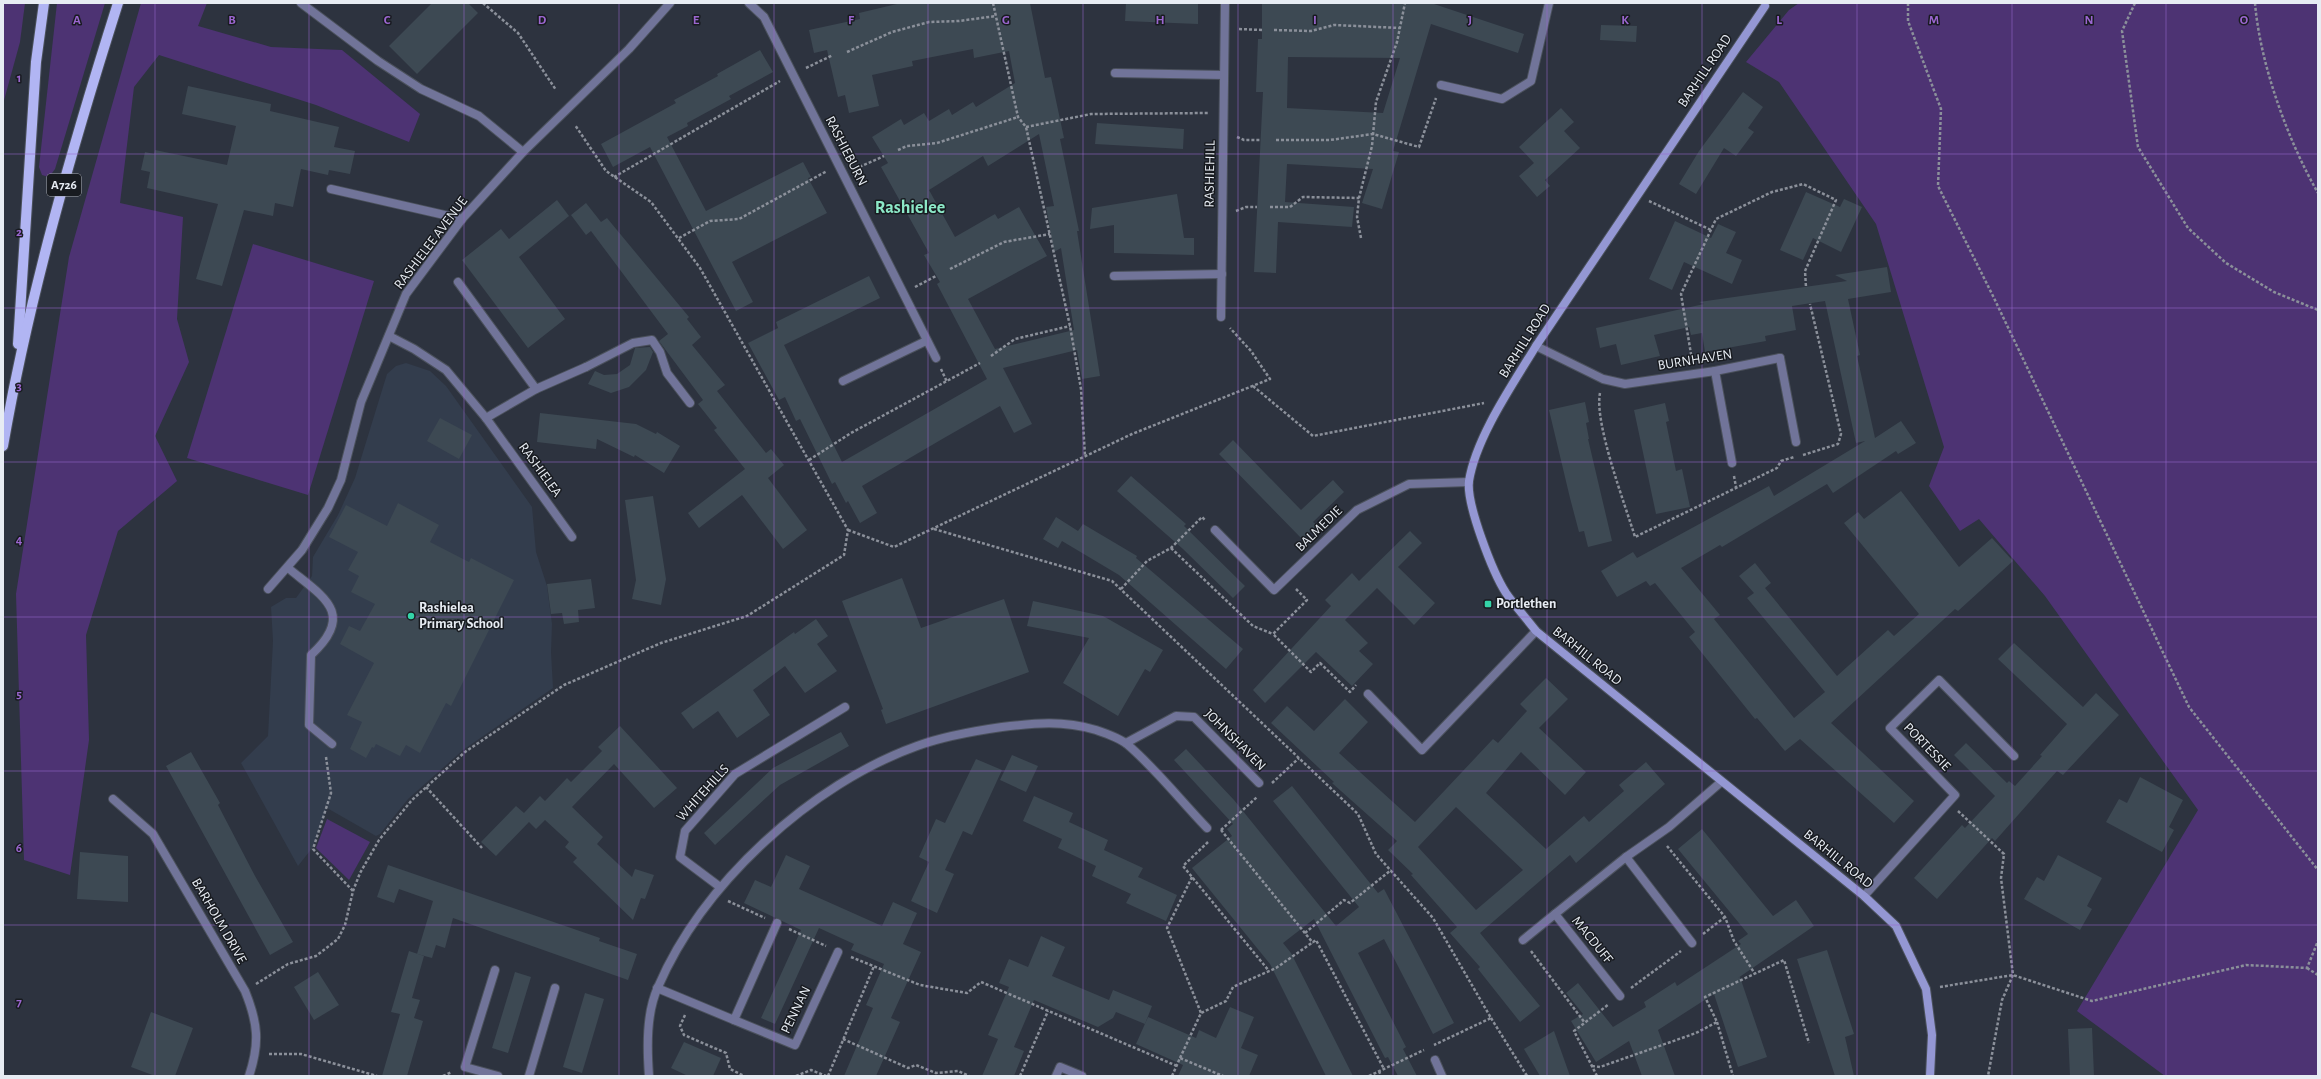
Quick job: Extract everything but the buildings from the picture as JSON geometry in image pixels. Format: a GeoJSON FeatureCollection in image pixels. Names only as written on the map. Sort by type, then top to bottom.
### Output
{"type":"FeatureCollection","features":[{"type":"Feature","properties":{"kind":"main road","name":"A726"},"geometry":{"type":"LineString","coordinates":[[16,368],[36,62],[44,3]]}},
{"type":"Feature","properties":{"kind":"main road","name":"A726"},"geometry":{"type":"LineString","coordinates":[[3,446],[16,368],[82,117],[118,3]]}},
{"type":"Feature","properties":{"kind":"street"},"geometry":{"type":"LineString","coordinates":[[301,3],[378,61],[421,89],[479,116],[523,152]]}},
{"type":"Feature","properties":{"kind":"street","name":"RASHIELEE AVENUE"},"geometry":{"type":"LineString","coordinates":[[268,589],[288,568],[302,550],[328,508],[341,480],[361,402],[406,294],[462,219],[523,152],[629,49],[670,3]]}},
{"type":"Feature","properties":{"kind":"street","name":"RASHIEBURN"},"geometry":{"type":"LineString","coordinates":[[749,3],[764,17],[926,341],[936,358]]}},
{"type":"Feature","properties":{"kind":"street","name":"RASHIEHILL"},"geometry":{"type":"LineString","coordinates":[[1221,317],[1225,3]]}},
{"type":"Feature","properties":{"kind":"street"},"geometry":{"type":"LineString","coordinates":[[1441,85],[1502,99],[1531,81],[1549,3]]}},
{"type":"Feature","properties":{"kind":"street","name":"BARHILL ROAD"},"geometry":{"type":"LineString","coordinates":[[1762,4],[1536,346],[1506,397],[1479,448],[1469,482],[1475,523],[1505,591],[1536,631],[1864,896],[1896,926],[1926,989],[1932,1034],[1930,1076]]}},
{"type":"Feature","properties":{"kind":"street"},"geometry":{"type":"LineString","coordinates":[[1115,73],[1224,75]]}},
{"type":"Feature","properties":{"kind":"street"},"geometry":{"type":"LineString","coordinates":[[331,189],[462,219]]}},
{"type":"Feature","properties":{"kind":"street"},"geometry":{"type":"LineString","coordinates":[[1114,276],[1222,274]]}},
{"type":"Feature","properties":{"kind":"street"},"geometry":{"type":"LineString","coordinates":[[458,282],[536,390]]}},
{"type":"Feature","properties":{"kind":"street","name":"RASHIELEA"},"geometry":{"type":"LineString","coordinates":[[389,336],[414,348],[446,370],[486,418],[572,537]]}},
{"type":"Feature","properties":{"kind":"street"},"geometry":{"type":"LineString","coordinates":[[486,418],[536,390],[633,343],[652,340],[660,352],[667,373],[690,403]]}},
{"type":"Feature","properties":{"kind":"street"},"geometry":{"type":"LineString","coordinates":[[843,381],[926,341]]}},
{"type":"Feature","properties":{"kind":"street","name":"BURNHAVEN"},"geometry":{"type":"LineString","coordinates":[[1536,346],[1603,379],[1625,384],[1695,374],[1780,358],[1796,442]]}},
{"type":"Feature","properties":{"kind":"street"},"geometry":{"type":"LineString","coordinates":[[1715,370],[1732,463]]}},
{"type":"Feature","properties":{"kind":"street","name":"BALMEDIE"},"geometry":{"type":"LineString","coordinates":[[1215,530],[1274,590],[1357,510],[1409,484],[1469,482]]}},
{"type":"Feature","properties":{"kind":"street"},"geometry":{"type":"LineString","coordinates":[[288,568],[326,598],[331,608],[333,620],[330,630],[320,646],[311,655],[309,725],[332,744]]}},
{"type":"Feature","properties":{"kind":"street"},"geometry":{"type":"LineString","coordinates":[[1368,694],[1422,750],[1536,631]]}},
{"type":"Feature","properties":{"kind":"street","name":"PORTESSIE"},"geometry":{"type":"LineString","coordinates":[[1948,802],[1955,795],[1890,728],[1939,680],[2014,756]]}},
{"type":"Feature","properties":{"kind":"street","name":"WHITEHILLS"},"geometry":{"type":"LineString","coordinates":[[720,887],[680,857],[685,831],[735,774],[845,707]]}},
{"type":"Feature","properties":{"kind":"street","name":"JOHNSHAVEN"},"geometry":{"type":"LineString","coordinates":[[1126,743],[1176,716],[1194,717],[1259,783]]}},
{"type":"Feature","properties":{"kind":"street"},"geometry":{"type":"LineString","coordinates":[[649,1076],[647,1038],[657,988],[687,932],[714,894],[779,828],[857,773],[917,746],[952,736],[991,729],[1066,722],[1097,730],[1126,743],[1206,828]]}},
{"type":"Feature","properties":{"kind":"street","name":"MACDUFF"},"geometry":{"type":"LineString","coordinates":[[1620,996],[1555,914],[1626,857],[1658,835],[1721,782]]}},
{"type":"Feature","properties":{"kind":"street","name":"BARHOLM DRIVE"},"geometry":{"type":"LineString","coordinates":[[113,799],[153,834],[245,991],[254,1014],[257,1054],[249,1076]]}},
{"type":"Feature","properties":{"kind":"street"},"geometry":{"type":"LineString","coordinates":[[1864,896],[1948,802]]}},
{"type":"Feature","properties":{"kind":"street"},"geometry":{"type":"LineString","coordinates":[[1626,857],[1692,943]]}},
{"type":"Feature","properties":{"kind":"street"},"geometry":{"type":"LineString","coordinates":[[1523,940],[1555,914]]}},
{"type":"Feature","properties":{"kind":"street"},"geometry":{"type":"LineString","coordinates":[[734,1020],[777,923]]}},
{"type":"Feature","properties":{"kind":"street","name":"PENNAN"},"geometry":{"type":"LineString","coordinates":[[657,988],[795,1045],[838,952]]}},
{"type":"Feature","properties":{"kind":"street"},"geometry":{"type":"LineString","coordinates":[[495,970],[465,1067],[498,1076]]}},
{"type":"Feature","properties":{"kind":"street"},"geometry":{"type":"LineString","coordinates":[[529,1076],[555,988]]}},
{"type":"Feature","properties":{"kind":"street"},"geometry":{"type":"LineString","coordinates":[[1435,1060],[1442,1076]]}},
{"type":"Feature","properties":{"kind":"street"},"geometry":{"type":"LineString","coordinates":[[1056,1076],[1060,1067],[1082,1076]]}},
{"type":"Feature","properties":{"kind":"path"},"geometry":{"type":"LineString","coordinates":[[483,3],[518,33],[556,90]]}},
{"type":"Feature","properties":{"kind":"path"},"geometry":{"type":"LineString","coordinates":[[993,3],[1018,117],[1026,127],[1070,326],[1081,389],[1085,456]]}},
{"type":"Feature","properties":{"kind":"path"},"geometry":{"type":"LineString","coordinates":[[1361,238],[1357,217],[1359,198],[1373,134],[1376,102],[1397,42],[1405,3]]}},
{"type":"Feature","properties":{"kind":"path"},"geometry":{"type":"LineString","coordinates":[[1908,3],[1908,21],[1941,109],[1938,186],[1994,298],[2189,707],[2318,870]]}},
{"type":"Feature","properties":{"kind":"path"},"geometry":{"type":"LineString","coordinates":[[2135,3],[2122,31],[2138,147],[2188,228],[2226,263],[2274,292],[2318,310]]}},
{"type":"Feature","properties":{"kind":"path"},"geometry":{"type":"LineString","coordinates":[[2255,3],[2257,23],[2277,99],[2302,166],[2318,193]]}},
{"type":"Feature","properties":{"kind":"path"},"geometry":{"type":"LineString","coordinates":[[847,52],[892,32],[929,22],[959,21],[996,16]]}},
{"type":"Feature","properties":{"kind":"path"},"geometry":{"type":"LineString","coordinates":[[1274,30],[1311,31],[1334,26],[1400,28]]}},
{"type":"Feature","properties":{"kind":"path"},"geometry":{"type":"LineString","coordinates":[[1225,28],[1262,30]]}},
{"type":"Feature","properties":{"kind":"path"},"geometry":{"type":"LineString","coordinates":[[614,177],[792,74],[833,55]]}},
{"type":"Feature","properties":{"kind":"path"},"geometry":{"type":"LineString","coordinates":[[1276,140],[1330,140],[1373,134],[1419,147],[1441,85]]}},
{"type":"Feature","properties":{"kind":"path"},"geometry":{"type":"LineString","coordinates":[[1026,127],[1091,114],[1224,113]]}},
{"type":"Feature","properties":{"kind":"path"},"geometry":{"type":"LineString","coordinates":[[898,150],[907,146],[937,143],[1018,117]]}},
{"type":"Feature","properties":{"kind":"path"},"geometry":{"type":"LineString","coordinates":[[245,991],[288,964],[316,956],[330,947],[338,939],[345,926],[353,891],[360,873],[380,840],[412,800],[465,752],[564,685],[661,643],[747,616],[844,555],[848,530],[700,268],[651,202],[606,171],[575,124]]}},
{"type":"Feature","properties":{"kind":"path"},"geometry":{"type":"LineString","coordinates":[[1224,132],[1244,140],[1260,140]]}},
{"type":"Feature","properties":{"kind":"path"},"geometry":{"type":"LineString","coordinates":[[843,174],[884,156]]}},
{"type":"Feature","properties":{"kind":"path"},"geometry":{"type":"LineString","coordinates":[[679,238],[710,221],[739,219],[838,164]]}},
{"type":"Feature","properties":{"kind":"path"},"geometry":{"type":"LineString","coordinates":[[1695,374],[1686,330],[1681,294],[1716,219],[1772,192],[1803,184],[1836,200],[1805,271],[1806,287]]}},
{"type":"Feature","properties":{"kind":"path"},"geometry":{"type":"LineString","coordinates":[[1636,195],[1711,230]]}},
{"type":"Feature","properties":{"kind":"path"},"geometry":{"type":"LineString","coordinates":[[1270,207],[1290,207],[1303,197],[1359,198]]}},
{"type":"Feature","properties":{"kind":"path"},"geometry":{"type":"LineString","coordinates":[[1222,216],[1246,207],[1257,207]]}},
{"type":"Feature","properties":{"kind":"path"},"geometry":{"type":"LineString","coordinates":[[950,269],[1004,242],[1050,234]]}},
{"type":"Feature","properties":{"kind":"path"},"geometry":{"type":"LineString","coordinates":[[903,293],[936,276]]}},
{"type":"Feature","properties":{"kind":"path"},"geometry":{"type":"LineString","coordinates":[[848,530],[894,547],[1132,434],[1270,379],[1251,351],[1221,317]]}},
{"type":"Feature","properties":{"kind":"path"},"geometry":{"type":"LineString","coordinates":[[991,356],[1015,339],[1070,326]]}},
{"type":"Feature","properties":{"kind":"path"},"geometry":{"type":"LineString","coordinates":[[809,460],[851,433],[980,363]]}},
{"type":"Feature","properties":{"kind":"path"},"geometry":{"type":"LineString","coordinates":[[1253,386],[1313,436],[1490,402],[1506,397]]}},
{"type":"Feature","properties":{"kind":"path"},"geometry":{"type":"LineString","coordinates":[[1121,589],[1147,561],[1171,548],[1202,517],[1215,530]]}},
{"type":"Feature","properties":{"kind":"path"},"geometry":{"type":"LineString","coordinates":[[1171,548],[1253,626],[1273,634],[1311,672],[1320,663],[1350,692],[1358,683],[1368,694]]}},
{"type":"Feature","properties":{"kind":"path"},"geometry":{"type":"LineString","coordinates":[[1273,634],[1307,600],[1285,579]]}},
{"type":"Feature","properties":{"kind":"path"},"geometry":{"type":"LineString","coordinates":[[332,744],[326,756],[331,793],[313,849],[353,891]]}},
{"type":"Feature","properties":{"kind":"path"},"geometry":{"type":"LineString","coordinates":[[1271,784],[1299,758]]}},
{"type":"Feature","properties":{"kind":"path"},"geometry":{"type":"LineString","coordinates":[[426,787],[482,848]]}},
{"type":"Feature","properties":{"kind":"path"},"geometry":{"type":"LineString","coordinates":[[1215,835],[1260,794]]}},
{"type":"Feature","properties":{"kind":"path"},"geometry":{"type":"LineString","coordinates":[[1948,802],[2004,854],[2001,878],[2013,976],[2002,1000],[1988,1076]]}},
{"type":"Feature","properties":{"kind":"path"},"geometry":{"type":"LineString","coordinates":[[1221,830],[1313,943]]}},
{"type":"Feature","properties":{"kind":"path"},"geometry":{"type":"LineString","coordinates":[[1658,835],[1724,917],[1734,941],[1755,974]]}},
{"type":"Feature","properties":{"kind":"path"},"geometry":{"type":"LineString","coordinates":[[1209,841],[1182,866],[1269,971]]}},
{"type":"Feature","properties":{"kind":"path"},"geometry":{"type":"LineString","coordinates":[[1304,933],[1344,900],[1350,903],[1391,870]]}},
{"type":"Feature","properties":{"kind":"path"},"geometry":{"type":"LineString","coordinates":[[1192,877],[1167,928],[1201,1013]]}},
{"type":"Feature","properties":{"kind":"path"},"geometry":{"type":"LineString","coordinates":[[714,894],[838,952],[920,985],[967,993],[981,982],[1177,1066]]}},
{"type":"Feature","properties":{"kind":"path"},"geometry":{"type":"LineString","coordinates":[[1597,1076],[1574,1031],[1692,943],[1724,917]]}},
{"type":"Feature","properties":{"kind":"path"},"geometry":{"type":"LineString","coordinates":[[1172,1076],[1201,1013],[1226,1001],[1233,987],[1269,971],[1316,940],[1384,1069]]}},
{"type":"Feature","properties":{"kind":"path"},"geometry":{"type":"LineString","coordinates":[[1523,940],[1585,1023]]}},
{"type":"Feature","properties":{"kind":"path"},"geometry":{"type":"LineString","coordinates":[[2307,968],[2318,941]]}},
{"type":"Feature","properties":{"kind":"path"},"geometry":{"type":"LineString","coordinates":[[1733,1076],[1717,1022],[1705,997],[1784,960],[1809,1043]]}},
{"type":"Feature","properties":{"kind":"path"},"geometry":{"type":"LineString","coordinates":[[1926,989],[2013,976],[2092,1001],[2246,964],[2307,968],[2318,975]]}},
{"type":"Feature","properties":{"kind":"path"},"geometry":{"type":"LineString","coordinates":[[796,1076],[811,1070],[827,1076],[874,966]]}},
{"type":"Feature","properties":{"kind":"path"},"geometry":{"type":"LineString","coordinates":[[690,1002],[680,1026],[684,1035],[726,1053],[730,1069],[744,1076]]}},
{"type":"Feature","properties":{"kind":"path"},"geometry":{"type":"LineString","coordinates":[[1020,1076],[1048,1011]]}},
{"type":"Feature","properties":{"kind":"path"},"geometry":{"type":"LineString","coordinates":[[1491,1018],[1527,1076]]}},
{"type":"Feature","properties":{"kind":"path"},"geometry":{"type":"LineString","coordinates":[[1592,1066],[1600,1066],[1696,1033],[1717,1022]]}},
{"type":"Feature","properties":{"kind":"path"},"geometry":{"type":"LineString","coordinates":[[843,1039],[908,1068],[916,1064],[936,1073],[958,1071],[969,1076]]}},
{"type":"Feature","properties":{"kind":"path"},"geometry":{"type":"LineString","coordinates":[[257,1054],[301,1054],[377,1076]]}},
{"type":"Feature","properties":{"kind":"path"},"geometry":{"type":"LineString","coordinates":[[1180,1058],[1223,1076]]}},
{"type":"Feature","properties":{"kind":"path"},"geometry":{"type":"LineString","coordinates":[[1379,1071],[1381,1076]]}},
{"type":"Feature","properties":{"kind":"shaded area"},"geometry":{"type":"Polygon","coordinates":[[[3,3],[25,3],[20,42],[3,104],[3,3]]]}},
{"type":"Feature","properties":{"kind":"shaded area"},"geometry":{"type":"Polygon","coordinates":[[[57,3],[105,3],[55,169],[49,177],[42,175],[39,167],[57,3]]]}},
{"type":"Feature","properties":{"kind":"shaded area"},"geometry":{"type":"Polygon","coordinates":[[[141,3],[207,3],[198,26],[271,47],[342,50],[420,114],[409,142],[316,105],[159,55],[134,87],[120,203],[183,217],[177,319],[189,362],[155,436],[177,481],[118,531],[86,635],[89,740],[70,875],[24,860],[16,594],[69,257],[141,3]]]}},
{"type":"Feature","properties":{"kind":"shaded area"},"geometry":{"type":"Polygon","coordinates":[[[1799,3],[2318,3],[2318,1076],[2165,1076],[2077,1011],[2198,810],[2045,596],[1979,519],[1960,531],[1929,486],[1944,447],[1876,224],[1779,82],[1746,62],[1789,10],[1799,3]]]}},
{"type":"Feature","properties":{"kind":"shaded area"},"geometry":{"type":"Polygon","coordinates":[[[253,244],[374,281],[308,495],[187,458],[253,244]]]}},
{"type":"Feature","properties":{"kind":"shaded area","name":"Rashielea Primary School"},"geometry":{"type":"Polygon","coordinates":[[[406,363],[430,371],[446,386],[532,507],[536,552],[547,586],[552,624],[551,652],[553,688],[463,750],[408,799],[380,834],[376,836],[327,808],[313,847],[298,866],[241,763],[268,736],[273,641],[271,607],[286,598],[296,598],[312,576],[313,557],[338,515],[355,478],[387,374],[396,366],[406,363]]]}},
{"type":"Feature","properties":{"kind":"shaded area"},"geometry":{"type":"Polygon","coordinates":[[[327,819],[370,842],[349,880],[316,848],[327,819]]]}},
{"type":"Feature","properties":{"kind":"place","name":"Portlethen"},"geometry":{"type":"Point","coordinates":[1488,604]}},
{"type":"Feature","properties":{"kind":"place","name":"Rashielea Primary School"},"geometry":{"type":"Point","coordinates":[411,616]}},
{"type":"Feature","properties":{"kind":"district","name":"Rashielee"},"geometry":{"type":"Point","coordinates":[910,208]}}]}
